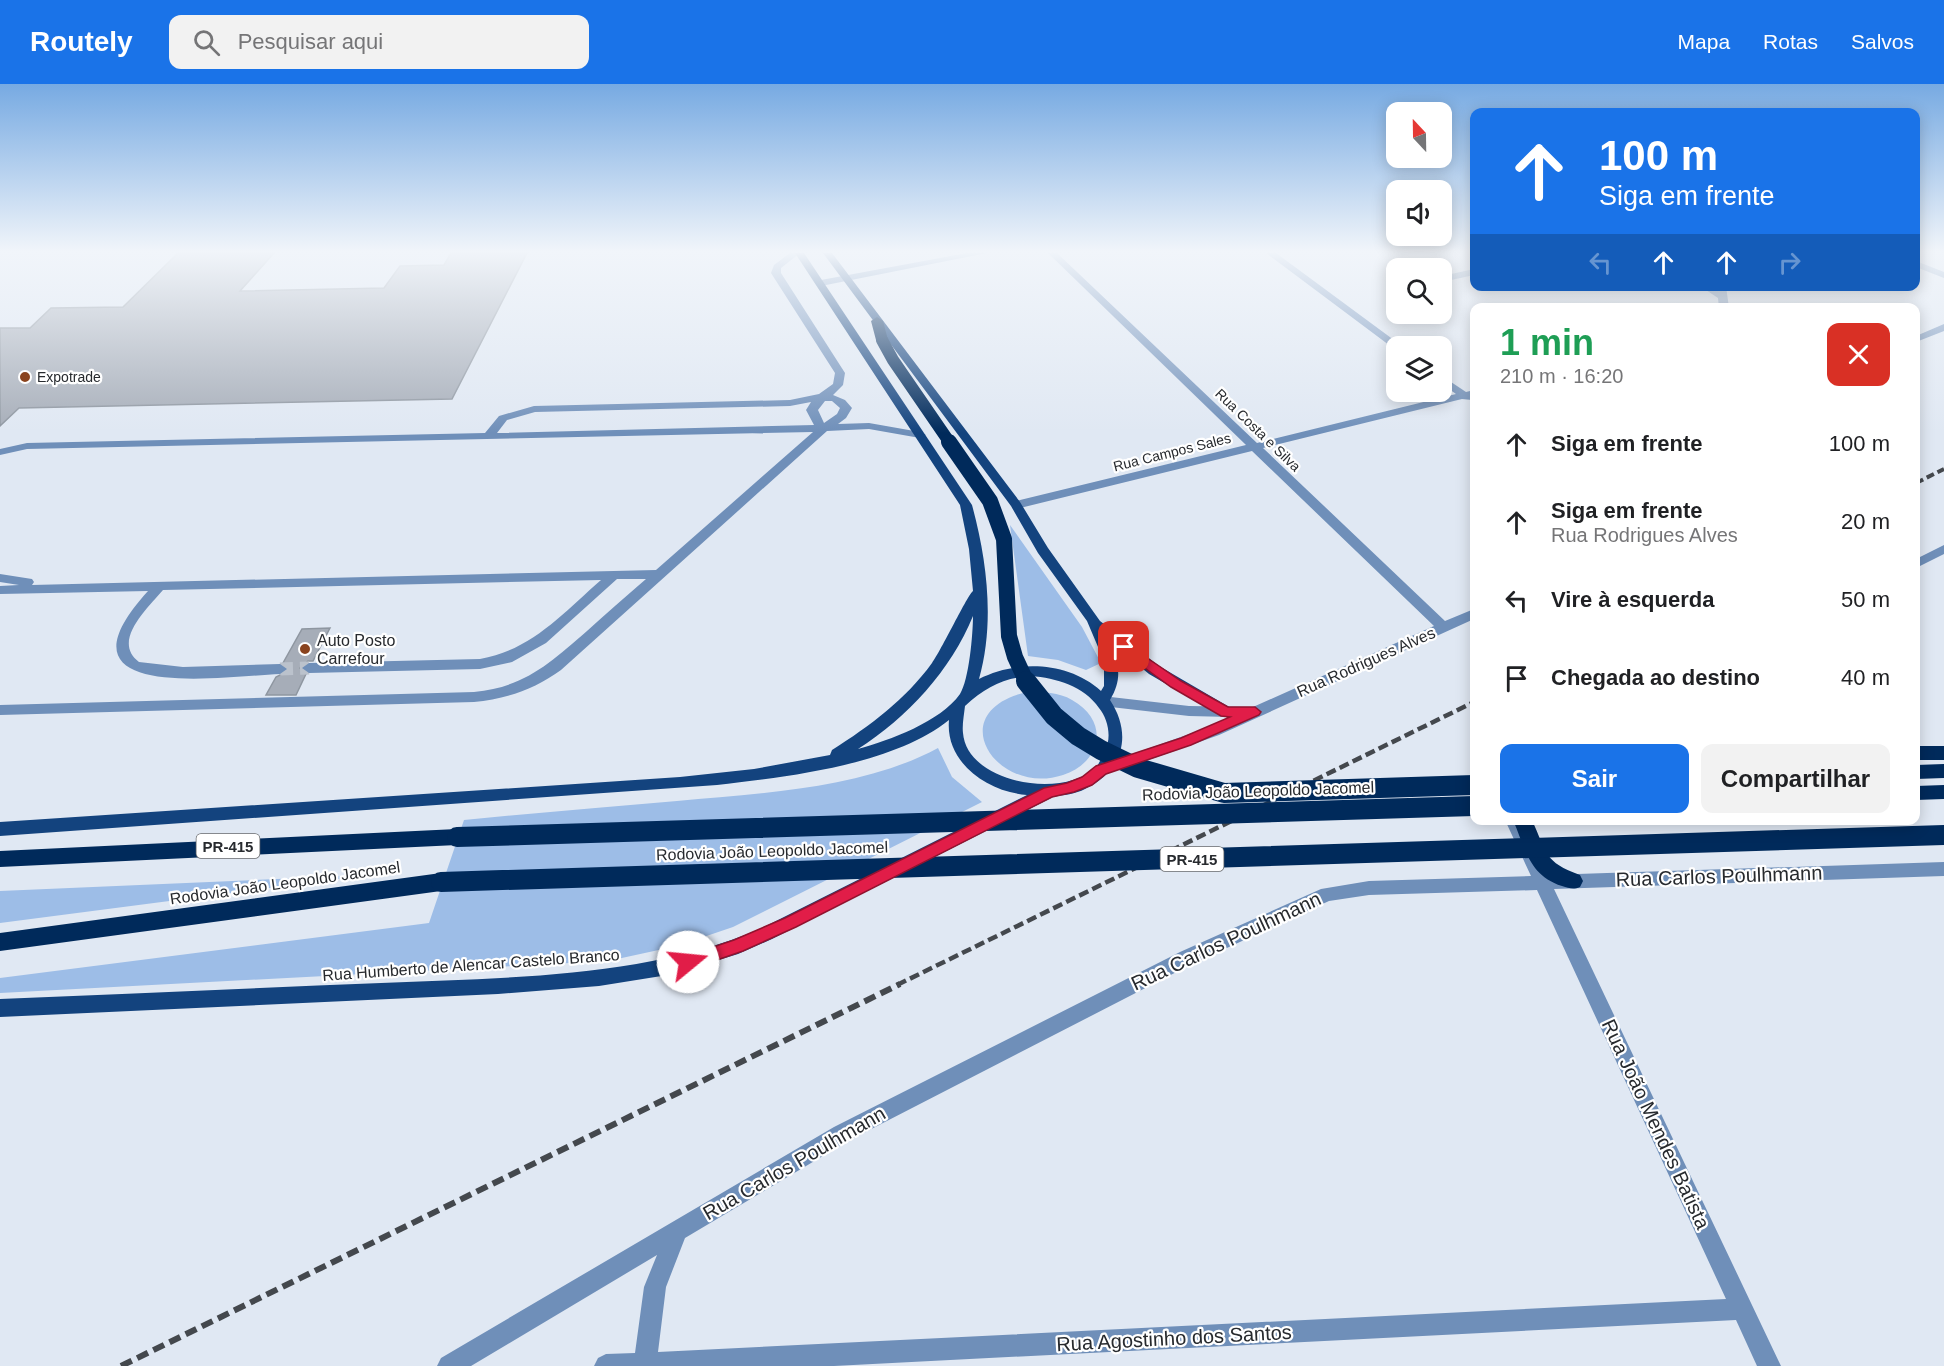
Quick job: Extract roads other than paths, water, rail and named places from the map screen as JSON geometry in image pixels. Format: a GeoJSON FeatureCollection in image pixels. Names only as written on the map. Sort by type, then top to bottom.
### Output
{"type":"FeatureCollection","features":[{"type":"Feature","properties":{"kind":"highway"},"geometry":{"type":"LineString","coordinates":[[878,321],[882,340],[892,360],[990,501],[1004,539],[1010,636],[1024,679],[1037,698],[1054,716],[1078,735],[1101,750],[1138,768],[1224,793],[1470,785]]}},
{"type":"Feature","properties":{"kind":"highway"},"geometry":{"type":"LineString","coordinates":[[1920,753],[1944,753]]}},
{"type":"Feature","properties":{"kind":"highway"},"geometry":{"type":"LineString","coordinates":[[1920,772],[1944,771]]}},
{"type":"Feature","properties":{"kind":"highway"},"geometry":{"type":"LineString","coordinates":[[1920,793],[1944,792]]}},
{"type":"Feature","properties":{"kind":"highway","name":"Rodovia João Leopoldo Jacomel"},"geometry":{"type":"LineString","coordinates":[[0,859],[457,837],[1470,806]]}},
{"type":"Feature","properties":{"kind":"highway"},"geometry":{"type":"LineString","coordinates":[[1524,825],[1544,866],[1554,875],[1573,881]]}},
{"type":"Feature","properties":{"kind":"highway","name":"Rodovia João Leopoldo Jacomel"},"geometry":{"type":"LineString","coordinates":[[0,942],[441,882],[1944,835]]}},
{"type":"Feature","properties":{"kind":"main road"},"geometry":{"type":"LineString","coordinates":[[0,829],[676,782],[766,773],[818,764],[905,739],[924,730],[963,699],[979,684],[999,676],[1031,671],[1066,676],[1081,682],[1102,701],[1112,714],[1116,728],[1116,743],[1112,756],[1101,770],[1087,781],[1049,792],[1024,791],[1001,784],[982,774],[956,741],[953,721],[963,699],[977,663],[981,629],[976,545],[966,505],[840,313]]}},
{"type":"Feature","properties":{"kind":"main road"},"geometry":{"type":"LineString","coordinates":[[872,313],[1016,505],[1093,620],[1111,661],[1111,686],[1102,701]]}},
{"type":"Feature","properties":{"kind":"main road"},"geometry":{"type":"LineString","coordinates":[[818,764],[865,737],[907,704],[948,654],[966,622],[978,589]]}},
{"type":"Feature","properties":{"kind":"main road"},"geometry":{"type":"LineString","coordinates":[[1093,620],[1154,670],[1226,712]]}},
{"type":"Feature","properties":{"kind":"main road","name":"Rua Humberto de Alencar Castelo Branco"},"geometry":{"type":"LineString","coordinates":[[0,1008],[498,986],[599,978],[674,966],[720,952],[766,934],[1049,792]]}},
{"type":"Feature","properties":{"kind":"street"},"geometry":{"type":"LineString","coordinates":[[801,313],[840,373],[837,387],[819,398],[812,413],[823,429]]}},
{"type":"Feature","properties":{"kind":"street","name":"Rua Costa e Silva"},"geometry":{"type":"LineString","coordinates":[[1114,313],[1444,628]]}},
{"type":"Feature","properties":{"kind":"street"},"geometry":{"type":"LineString","coordinates":[[1352,313],[1386,338]]}},
{"type":"Feature","properties":{"kind":"street"},"geometry":{"type":"LineString","coordinates":[[1920,337],[1944,327]]}},
{"type":"Feature","properties":{"kind":"street"},"geometry":{"type":"LineString","coordinates":[[1452,385],[1470,396]]}},
{"type":"Feature","properties":{"kind":"street","name":"Rua Campos Sales"},"geometry":{"type":"LineString","coordinates":[[1016,505],[1470,397]]}},
{"type":"Feature","properties":{"kind":"street"},"geometry":{"type":"LineString","coordinates":[[0,710],[474,697],[502,694],[550,671],[823,429],[842,416],[846,408],[836,398],[819,398],[790,403],[534,409],[503,418],[489,436]]}},
{"type":"Feature","properties":{"kind":"street"},"geometry":{"type":"LineString","coordinates":[[0,452],[35,446],[880,426],[920,435]]}},
{"type":"Feature","properties":{"kind":"street"},"geometry":{"type":"LineString","coordinates":[[1920,562],[1944,549]]}},
{"type":"Feature","properties":{"kind":"street"},"geometry":{"type":"LineString","coordinates":[[0,590],[657,574]]}},
{"type":"Feature","properties":{"kind":"street"},"geometry":{"type":"LineString","coordinates":[[309,668],[496,662],[532,646],[614,575]]}},
{"type":"Feature","properties":{"kind":"street"},"geometry":{"type":"LineString","coordinates":[[0,578],[62,588]]}},
{"type":"Feature","properties":{"kind":"street"},"geometry":{"type":"LineString","coordinates":[[159,586],[136,615],[122,642],[124,655],[132,666],[153,672],[280,669]]}},
{"type":"Feature","properties":{"kind":"street","name":"Rua Rodrigues Alves"},"geometry":{"type":"LineString","coordinates":[[1101,770],[1186,741],[1470,616]]}},
{"type":"Feature","properties":{"kind":"street"},"geometry":{"type":"LineString","coordinates":[[1102,701],[1162,709],[1256,711]]}},
{"type":"Feature","properties":{"kind":"street","name":"Rua João Mendes Batista"},"geometry":{"type":"LineString","coordinates":[[1515,825],[1768,1366]]}},
{"type":"Feature","properties":{"kind":"street","name":"Rua Carlos Poulhmann"},"geometry":{"type":"LineString","coordinates":[[449,1366],[841,1134],[1186,958],[1327,894],[1370,888],[1944,869]]}},
{"type":"Feature","properties":{"kind":"street"},"geometry":{"type":"LineString","coordinates":[[645,1365],[655,1287],[677,1231]]}},
{"type":"Feature","properties":{"kind":"street","name":"Rua Agostinho dos Santos"},"geometry":{"type":"LineString","coordinates":[[606,1366],[1742,1310]]}},
{"type":"Feature","properties":{"kind":"tunnel"},"geometry":{"type":"LineString","coordinates":[[280,669],[309,668]]}},
{"type":"Feature","properties":{"kind":"railway"},"geometry":{"type":"LineString","coordinates":[[1920,481],[1944,469]]}},
{"type":"Feature","properties":{"kind":"railway"},"geometry":{"type":"LineString","coordinates":[[897,985],[1470,704]]}},
{"type":"Feature","properties":{"kind":"railway"},"geometry":{"type":"LineString","coordinates":[[121,1366],[900,984]]}},
{"type":"Feature","properties":{"kind":"place","name":"Expotrade"},"geometry":{"type":"Point","coordinates":[25,377]}},
{"type":"Feature","properties":{"kind":"place","name":"Auto Posto Carrefour"},"geometry":{"type":"Point","coordinates":[305,649]}}]}
